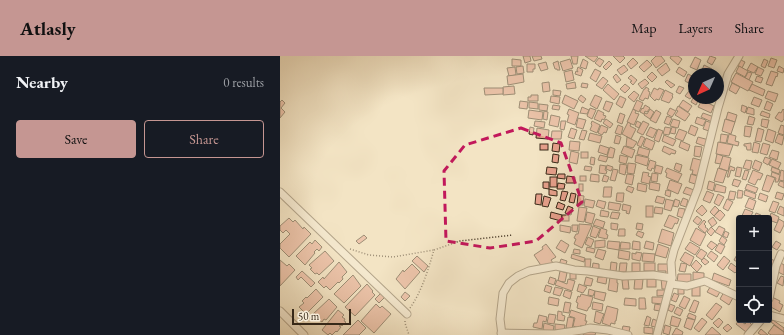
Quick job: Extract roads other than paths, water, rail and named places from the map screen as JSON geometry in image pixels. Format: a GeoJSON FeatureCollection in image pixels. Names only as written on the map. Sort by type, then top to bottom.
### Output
{"type":"FeatureCollection","features":[{"type":"Feature","properties":{"kind":"street"},"geometry":{"type":"LineString","coordinates":[[657,335],[673,273],[671,262],[674,250],[698,188],[728,74],[739,56]]}},
{"type":"Feature","properties":{"kind":"street"},"geometry":{"type":"LineString","coordinates":[[280,192],[407,314]]}},
{"type":"Feature","properties":{"kind":"street"},"geometry":{"type":"LineString","coordinates":[[772,287],[776,266],[781,254]]}},
{"type":"Feature","properties":{"kind":"street"},"geometry":{"type":"LineString","coordinates":[[628,335],[608,330],[590,328],[555,334],[501,334],[500,319],[503,293],[509,283],[518,276],[529,271],[556,266],[574,270],[588,270],[623,276],[653,275],[687,286],[706,280],[736,295]]}},
{"type":"Feature","properties":{"kind":"street"},"geometry":{"type":"LineString","coordinates":[[280,311],[304,335]]}},
{"type":"Feature","properties":{"kind":"street"},"geometry":{"type":"LineString","coordinates":[[772,316],[784,319]]}},
{"type":"Feature","properties":{"kind":"street"},"geometry":{"type":"LineString","coordinates":[[748,335],[758,323]]}}]}
